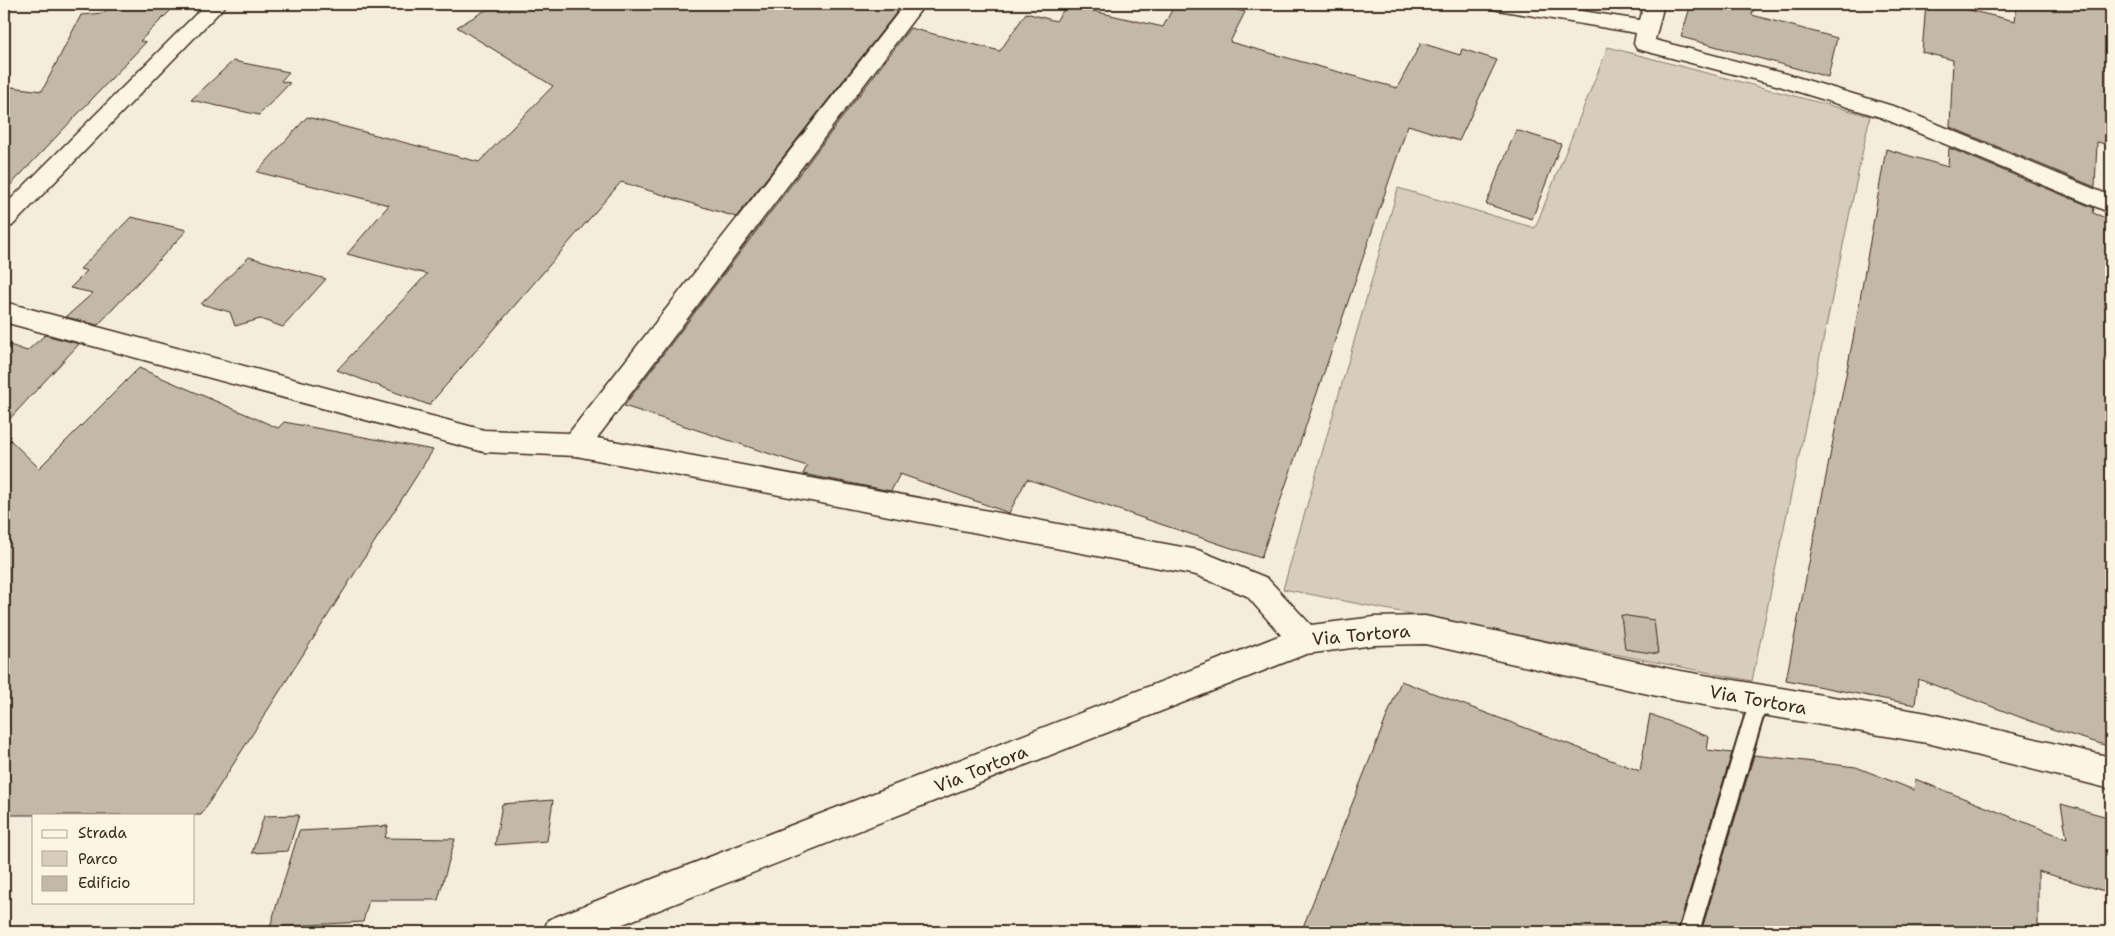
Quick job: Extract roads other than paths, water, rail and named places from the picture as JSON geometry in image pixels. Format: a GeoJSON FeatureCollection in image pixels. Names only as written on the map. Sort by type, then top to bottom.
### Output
{"type":"FeatureCollection","features":[{"type":"Feature","properties":{"kind":"street"},"geometry":{"type":"LineString","coordinates":[[4,220],[217,4]]}},
{"type":"Feature","properties":{"kind":"street"},"geometry":{"type":"LineString","coordinates":[[576,445],[915,4]]}},
{"type":"Feature","properties":{"kind":"street"},"geometry":{"type":"LineString","coordinates":[[1498,4],[1648,28]]}},
{"type":"Feature","properties":{"kind":"street"},"geometry":{"type":"LineString","coordinates":[[1654,4],[1644,44],[1782,80],[1888,112],[2111,205]]}},
{"type":"Feature","properties":{"kind":"street"},"geometry":{"type":"LineString","coordinates":[[4,312],[484,441],[576,445],[1198,563],[1257,587],[1305,640]]}},
{"type":"Feature","properties":{"kind":"street","name":"Via Tortora"},"geometry":{"type":"LineString","coordinates":[[560,932],[1305,640],[1374,630],[1425,630],[1586,667],[1759,700],[1928,728],[2111,773]]}},
{"type":"Feature","properties":{"kind":"lane"},"geometry":{"type":"LineString","coordinates":[[1689,932],[1759,700]]}}]}
